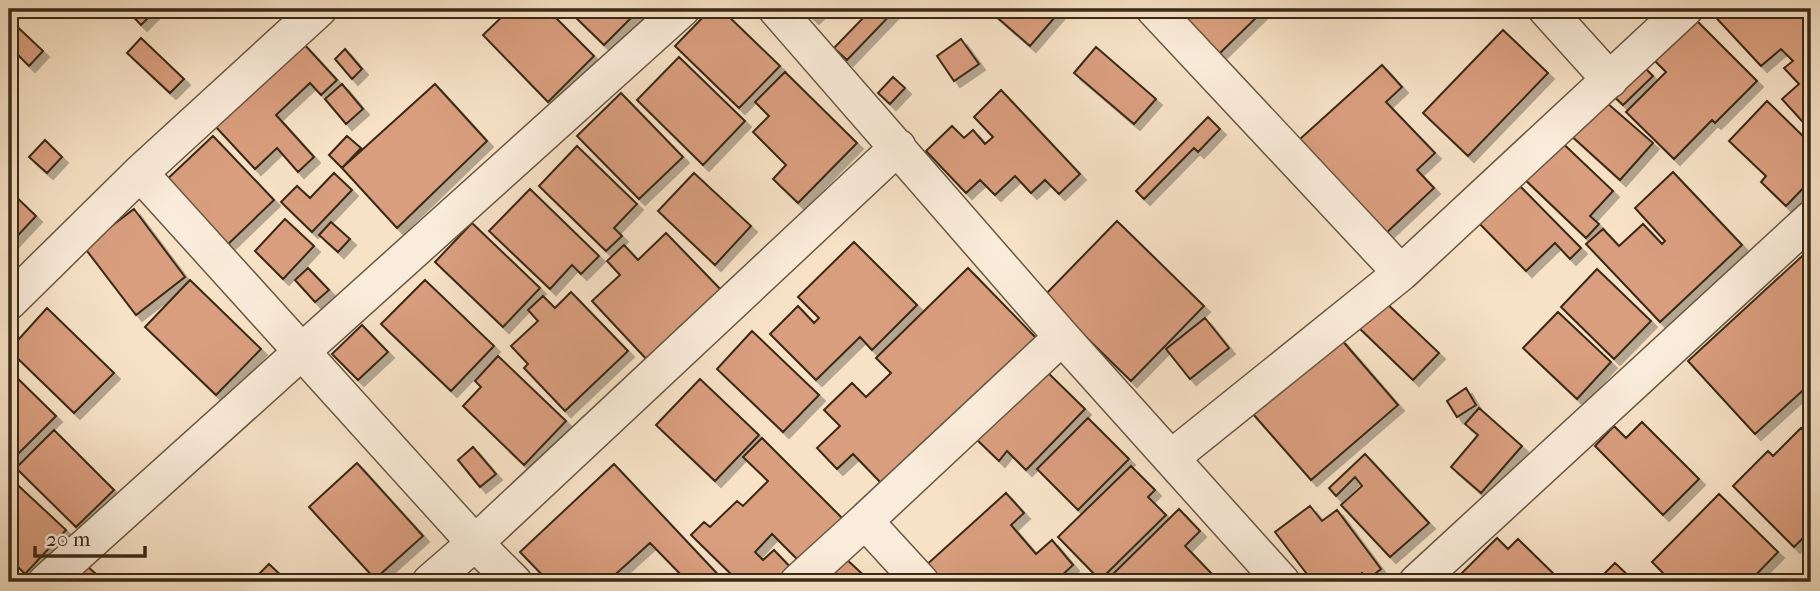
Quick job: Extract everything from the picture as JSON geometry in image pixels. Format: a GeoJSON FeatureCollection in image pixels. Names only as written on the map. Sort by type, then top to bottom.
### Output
{"type":"FeatureCollection","features":[{"type":"Feature","properties":{"kind":"street"},"geometry":{"type":"LineString","coordinates":[[9,302],[140,173],[319,9]]}},
{"type":"Feature","properties":{"kind":"street"},"geometry":{"type":"LineString","coordinates":[[46,582],[682,9]]}},
{"type":"Feature","properties":{"kind":"street"},"geometry":{"type":"LineString","coordinates":[[776,9],[1062,337],[1282,582]]}},
{"type":"Feature","properties":{"kind":"street"},"geometry":{"type":"LineString","coordinates":[[1154,9],[1401,273]]}},
{"type":"Feature","properties":{"kind":"street"},"geometry":{"type":"LineString","coordinates":[[1546,9],[1610,80]]}},
{"type":"Feature","properties":{"kind":"street"},"geometry":{"type":"LineString","coordinates":[[1171,457],[1401,273],[1685,9]]}},
{"type":"Feature","properties":{"kind":"street"},"geometry":{"type":"LineString","coordinates":[[430,582],[898,147]]}},
{"type":"Feature","properties":{"kind":"street"},"geometry":{"type":"LineString","coordinates":[[140,173],[475,543],[514,582]]}},
{"type":"Feature","properties":{"kind":"street"},"geometry":{"type":"LineString","coordinates":[[1418,582],[1811,219]]}},
{"type":"Feature","properties":{"kind":"street"},"geometry":{"type":"LineString","coordinates":[[798,582],[1062,337]]}},
{"type":"Feature","properties":{"kind":"street"},"geometry":{"type":"LineString","coordinates":[[866,521],[920,582]]}},
{"type":"Feature","properties":{"kind":"building"},"geometry":{"type":"Polygon","coordinates":[[[126,9],[157,9],[141,25],[126,9]]]}},
{"type":"Feature","properties":{"kind":"building"},"geometry":{"type":"Polygon","coordinates":[[[506,9],[547,9],[594,56],[548,102],[483,35],[508,11],[506,9]]]}},
{"type":"Feature","properties":{"kind":"building"},"geometry":{"type":"Polygon","coordinates":[[[567,9],[640,9],[604,45],[567,9]]]}},
{"type":"Feature","properties":{"kind":"building"},"geometry":{"type":"Polygon","coordinates":[[[711,9],[721,9],[780,66],[739,108],[675,46],[711,9]]]}},
{"type":"Feature","properties":{"kind":"building"},"geometry":{"type":"Polygon","coordinates":[[[804,9],[822,9],[813,18],[804,9]]]}},
{"type":"Feature","properties":{"kind":"building"},"geometry":{"type":"Polygon","coordinates":[[[858,9],[896,9],[847,60],[834,48],[865,16],[858,9]]]}},
{"type":"Feature","properties":{"kind":"building"},"geometry":{"type":"Polygon","coordinates":[[[996,9],[1062,9],[1030,46],[992,13],[996,9]]]}},
{"type":"Feature","properties":{"kind":"building"},"geometry":{"type":"Polygon","coordinates":[[[1174,9],[1265,9],[1218,55],[1174,9]]]}},
{"type":"Feature","properties":{"kind":"building"},"geometry":{"type":"Polygon","coordinates":[[[1708,9],[1811,9],[1811,131],[1782,99],[1799,84],[1784,68],[1793,61],[1781,49],[1761,66],[1708,9]]]}},
{"type":"Feature","properties":{"kind":"building"},"geometry":{"type":"Polygon","coordinates":[[[1686,10],[1757,81],[1715,123],[1712,120],[1674,159],[1626,112],[1666,72],[1645,51],[1686,10]]]}},
{"type":"Feature","properties":{"kind":"building"},"geometry":{"type":"Polygon","coordinates":[[[9,19],[43,51],[29,66],[9,46],[9,19]]]}},
{"type":"Feature","properties":{"kind":"building"},"geometry":{"type":"Polygon","coordinates":[[[1503,30],[1548,73],[1468,156],[1423,113],[1503,30]]]}},
{"type":"Feature","properties":{"kind":"building"},"geometry":{"type":"Polygon","coordinates":[[[141,38],[184,79],[170,93],[127,53],[141,38]]]}},
{"type":"Feature","properties":{"kind":"building"},"geometry":{"type":"Polygon","coordinates":[[[961,39],[979,64],[954,81],[937,56],[961,39]]]}},
{"type":"Feature","properties":{"kind":"building"},"geometry":{"type":"Polygon","coordinates":[[[303,43],[337,80],[321,95],[310,83],[276,115],[314,157],[298,172],[277,148],[255,169],[215,126],[303,43]]]}},
{"type":"Feature","properties":{"kind":"building"},"geometry":{"type":"Polygon","coordinates":[[[1096,47],[1156,99],[1134,124],[1074,73],[1096,47]]]}},
{"type":"Feature","properties":{"kind":"building"},"geometry":{"type":"Polygon","coordinates":[[[345,49],[362,69],[352,79],[335,59],[345,49]]]}},
{"type":"Feature","properties":{"kind":"building"},"geometry":{"type":"Polygon","coordinates":[[[679,57],[745,121],[703,165],[637,100],[679,57]]]}},
{"type":"Feature","properties":{"kind":"building"},"geometry":{"type":"Polygon","coordinates":[[[1635,58],[1653,76],[1623,105],[1605,88],[1635,58]]]}},
{"type":"Feature","properties":{"kind":"building"},"geometry":{"type":"Polygon","coordinates":[[[1382,65],[1402,87],[1386,102],[1435,153],[1417,170],[1434,188],[1384,235],[1300,139],[1382,65]]]}},
{"type":"Feature","properties":{"kind":"building"},"geometry":{"type":"Polygon","coordinates":[[[785,72],[857,143],[798,203],[773,179],[786,165],[753,132],[769,116],[755,102],[785,72]]]}},
{"type":"Feature","properties":{"kind":"building"},"geometry":{"type":"Polygon","coordinates":[[[893,77],[905,88],[890,104],[878,93],[893,77]]]}},
{"type":"Feature","properties":{"kind":"building"},"geometry":{"type":"Polygon","coordinates":[[[342,84],[363,109],[346,124],[325,99],[342,84]]]}},
{"type":"Feature","properties":{"kind":"building"},"geometry":{"type":"Polygon","coordinates":[[[435,84],[487,141],[397,228],[342,168],[435,84]]]}},
{"type":"Feature","properties":{"kind":"building"},"geometry":{"type":"Polygon","coordinates":[[[1001,90],[1080,174],[1059,194],[1045,180],[1031,193],[1015,176],[995,195],[980,180],[966,193],[926,151],[952,126],[964,138],[973,130],[985,144],[993,137],[974,117],[1001,90]]]}},
{"type":"Feature","properties":{"kind":"building"},"geometry":{"type":"Polygon","coordinates":[[[621,93],[683,157],[639,199],[577,136],[621,93]]]}},
{"type":"Feature","properties":{"kind":"building"},"geometry":{"type":"Polygon","coordinates":[[[1599,96],[1653,143],[1620,180],[1567,132],[1599,96]]]}},
{"type":"Feature","properties":{"kind":"building"},"geometry":{"type":"Polygon","coordinates":[[[1767,101],[1811,144],[1811,180],[1786,206],[1761,182],[1766,176],[1729,141],[1767,101]]]}},
{"type":"Feature","properties":{"kind":"building"},"geometry":{"type":"Polygon","coordinates":[[[1208,117],[1220,129],[1198,152],[1194,148],[1144,199],[1136,191],[1208,117]]]}},
{"type":"Feature","properties":{"kind":"building"},"geometry":{"type":"Polygon","coordinates":[[[1553,134],[1613,191],[1590,216],[1599,224],[1586,238],[1517,172],[1553,134]]]}},
{"type":"Feature","properties":{"kind":"building"},"geometry":{"type":"Polygon","coordinates":[[[213,136],[274,200],[222,250],[161,185],[213,136]]]}},
{"type":"Feature","properties":{"kind":"building"},"geometry":{"type":"Polygon","coordinates":[[[347,136],[361,148],[342,168],[329,155],[347,136]]]}},
{"type":"Feature","properties":{"kind":"building"},"geometry":{"type":"Polygon","coordinates":[[[45,140],[62,157],[47,173],[29,157],[45,140]]]}},
{"type":"Feature","properties":{"kind":"building"},"geometry":{"type":"Polygon","coordinates":[[[577,146],[637,204],[614,228],[622,236],[606,251],[539,186],[577,146]]]}},
{"type":"Feature","properties":{"kind":"building"},"geometry":{"type":"Polygon","coordinates":[[[1673,172],[1742,245],[1660,322],[1586,244],[1603,229],[1619,246],[1643,224],[1662,244],[1665,241],[1635,208],[1673,172]]]}},
{"type":"Feature","properties":{"kind":"building"},"geometry":{"type":"Polygon","coordinates":[[[334,173],[352,190],[312,232],[281,202],[297,186],[310,198],[334,173]]]}},
{"type":"Feature","properties":{"kind":"building"},"geometry":{"type":"Polygon","coordinates":[[[694,173],[751,226],[715,265],[658,211],[694,173]]]}},
{"type":"Feature","properties":{"kind":"building"},"geometry":{"type":"Polygon","coordinates":[[[1510,176],[1581,248],[1570,259],[1555,243],[1526,271],[1471,215],[1510,176]]]}},
{"type":"Feature","properties":{"kind":"building"},"geometry":{"type":"Polygon","coordinates":[[[530,189],[599,256],[581,274],[572,265],[550,289],[489,231],[530,189]]]}},
{"type":"Feature","properties":{"kind":"building"},"geometry":{"type":"Polygon","coordinates":[[[9,190],[36,216],[9,245],[9,190]]]}},
{"type":"Feature","properties":{"kind":"building"},"geometry":{"type":"Polygon","coordinates":[[[134,209],[185,277],[136,315],[84,247],[134,209]]]}},
{"type":"Feature","properties":{"kind":"building"},"geometry":{"type":"Polygon","coordinates":[[[285,219],[314,246],[283,279],[255,251],[285,219]]]}},
{"type":"Feature","properties":{"kind":"building"},"geometry":{"type":"Polygon","coordinates":[[[1117,221],[1204,306],[1131,381],[1044,296],[1117,221]]]}},
{"type":"Feature","properties":{"kind":"building"},"geometry":{"type":"Polygon","coordinates":[[[331,222],[350,239],[338,252],[319,235],[331,222]]]}},
{"type":"Feature","properties":{"kind":"building"},"geometry":{"type":"Polygon","coordinates":[[[472,223],[540,288],[503,327],[435,262],[472,223]]]}},
{"type":"Feature","properties":{"kind":"building"},"geometry":{"type":"Polygon","coordinates":[[[666,233],[724,293],[650,363],[592,301],[620,275],[607,261],[624,245],[638,260],[666,233]]]}},
{"type":"Feature","properties":{"kind":"building"},"geometry":{"type":"Polygon","coordinates":[[[854,242],[917,305],[872,350],[860,337],[816,380],[770,334],[798,306],[814,323],[819,318],[798,297],[854,242]]]}},
{"type":"Feature","properties":{"kind":"building"},"geometry":{"type":"Polygon","coordinates":[[[1811,248],[1811,361],[1806,366],[1811,373],[1811,383],[1755,434],[1688,361],[1811,248]]]}},
{"type":"Feature","properties":{"kind":"building"},"geometry":{"type":"Polygon","coordinates":[[[308,268],[329,290],[315,302],[295,280],[308,268]]]}},
{"type":"Feature","properties":{"kind":"building"},"geometry":{"type":"Polygon","coordinates":[[[968,268],[1038,340],[885,487],[853,454],[837,469],[817,448],[840,426],[824,410],[852,383],[866,397],[891,373],[876,358],[968,268]]]}},
{"type":"Feature","properties":{"kind":"building"},"geometry":{"type":"Polygon","coordinates":[[[1597,269],[1651,321],[1614,359],[1561,307],[1597,269]]]}},
{"type":"Feature","properties":{"kind":"building"},"geometry":{"type":"Polygon","coordinates":[[[190,280],[261,349],[216,395],[145,327],[190,280]]]}},
{"type":"Feature","properties":{"kind":"building"},"geometry":{"type":"Polygon","coordinates":[[[425,280],[494,346],[451,391],[381,324],[425,280]]]}},
{"type":"Feature","properties":{"kind":"building"},"geometry":{"type":"Polygon","coordinates":[[[571,292],[628,351],[565,411],[524,368],[528,364],[511,346],[538,321],[528,310],[543,296],[555,308],[571,292]]]}},
{"type":"Feature","properties":{"kind":"building"},"geometry":{"type":"Polygon","coordinates":[[[1382,299],[1439,353],[1413,380],[1356,325],[1382,299]]]}},
{"type":"Feature","properties":{"kind":"building"},"geometry":{"type":"Polygon","coordinates":[[[47,308],[114,373],[74,413],[9,350],[47,308]]]}},
{"type":"Feature","properties":{"kind":"building"},"geometry":{"type":"Polygon","coordinates":[[[1558,312],[1611,362],[1577,399],[1523,348],[1558,312]]]}},
{"type":"Feature","properties":{"kind":"building"},"geometry":{"type":"Polygon","coordinates":[[[1205,318],[1229,348],[1190,379],[1166,349],[1205,318]]]}},
{"type":"Feature","properties":{"kind":"building"},"geometry":{"type":"Polygon","coordinates":[[[362,325],[388,352],[358,380],[332,354],[362,325]]]}},
{"type":"Feature","properties":{"kind":"building"},"geometry":{"type":"Polygon","coordinates":[[[752,331],[819,395],[783,432],[717,369],[752,331]]]}},
{"type":"Feature","properties":{"kind":"building"},"geometry":{"type":"Polygon","coordinates":[[[1340,338],[1398,405],[1311,480],[1253,414],[1340,338]]]}},
{"type":"Feature","properties":{"kind":"building"},"geometry":{"type":"Polygon","coordinates":[[[498,356],[566,421],[524,465],[463,406],[481,387],[475,381],[498,356]]]}},
{"type":"Feature","properties":{"kind":"building"},"geometry":{"type":"Polygon","coordinates":[[[1040,365],[1085,409],[1026,470],[1007,451],[999,461],[972,435],[1040,365]]]}},
{"type":"Feature","properties":{"kind":"building"},"geometry":{"type":"Polygon","coordinates":[[[9,370],[56,416],[13,459],[9,455],[9,370]]]}},
{"type":"Feature","properties":{"kind":"building"},"geometry":{"type":"Polygon","coordinates":[[[700,379],[759,435],[715,481],[656,425],[700,379]]]}},
{"type":"Feature","properties":{"kind":"building"},"geometry":{"type":"Polygon","coordinates":[[[1466,388],[1476,405],[1457,417],[1447,401],[1466,388]]]}},
{"type":"Feature","properties":{"kind":"building"},"geometry":{"type":"Polygon","coordinates":[[[1479,408],[1522,446],[1481,493],[1451,467],[1478,435],[1465,424],[1479,408]]]}},
{"type":"Feature","properties":{"kind":"building"},"geometry":{"type":"Polygon","coordinates":[[[1088,418],[1129,459],[1078,510],[1037,469],[1088,418]]]}},
{"type":"Feature","properties":{"kind":"building"},"geometry":{"type":"Polygon","coordinates":[[[1642,422],[1699,479],[1663,515],[1595,446],[1614,426],[1626,438],[1642,422]]]}},
{"type":"Feature","properties":{"kind":"building"},"geometry":{"type":"Polygon","coordinates":[[[1801,428],[1811,438],[1811,530],[1794,547],[1733,486],[1768,451],[1773,456],[1801,428]]]}},
{"type":"Feature","properties":{"kind":"building"},"geometry":{"type":"Polygon","coordinates":[[[54,430],[114,490],[76,527],[16,468],[54,430]]]}},
{"type":"Feature","properties":{"kind":"building"},"geometry":{"type":"Polygon","coordinates":[[[762,438],[846,522],[803,565],[772,534],[755,552],[763,560],[774,550],[794,571],[782,582],[739,582],[691,535],[704,522],[710,527],[737,501],[743,506],[768,481],[743,457],[762,438]]]}},
{"type":"Feature","properties":{"kind":"building"},"geometry":{"type":"Polygon","coordinates":[[[473,447],[496,474],[480,487],[458,460],[473,447]]]}},
{"type":"Feature","properties":{"kind":"building"},"geometry":{"type":"Polygon","coordinates":[[[1365,454],[1429,523],[1390,557],[1341,505],[1362,486],[1355,477],[1336,496],[1329,488],[1365,454]]]}},
{"type":"Feature","properties":{"kind":"building"},"geometry":{"type":"Polygon","coordinates":[[[357,463],[423,536],[375,579],[309,507],[357,463]]]}},
{"type":"Feature","properties":{"kind":"building"},"geometry":{"type":"Polygon","coordinates":[[[614,464],[725,582],[688,582],[650,543],[607,582],[549,582],[520,552],[614,464]]]}},
{"type":"Feature","properties":{"kind":"building"},"geometry":{"type":"Polygon","coordinates":[[[1131,466],[1155,490],[1148,497],[1166,515],[1100,580],[1058,537],[1131,466]]]}},
{"type":"Feature","properties":{"kind":"building"},"geometry":{"type":"Polygon","coordinates":[[[9,477],[66,530],[25,574],[9,558],[9,477]]]}},
{"type":"Feature","properties":{"kind":"building"},"geometry":{"type":"Polygon","coordinates":[[[1006,493],[1024,513],[1011,525],[1036,554],[1052,540],[1073,565],[1057,580],[1059,582],[935,582],[923,568],[1006,493]]]}},
{"type":"Feature","properties":{"kind":"building"},"geometry":{"type":"Polygon","coordinates":[[[1719,494],[1778,552],[1749,582],[1672,582],[1652,562],[1719,494]]]}},
{"type":"Feature","properties":{"kind":"building"},"geometry":{"type":"Polygon","coordinates":[[[1310,506],[1322,521],[1337,510],[1381,569],[1367,580],[1362,573],[1350,582],[1313,582],[1275,532],[1310,506]]]}},
{"type":"Feature","properties":{"kind":"building"},"geometry":{"type":"Polygon","coordinates":[[[1179,509],[1200,531],[1185,546],[1211,573],[1202,582],[1113,582],[1109,578],[1179,509]]]}},
{"type":"Feature","properties":{"kind":"building"},"geometry":{"type":"Polygon","coordinates":[[[1497,538],[1508,549],[1518,539],[1562,582],[1453,582],[1497,538]]]}},
{"type":"Feature","properties":{"kind":"building"},"geometry":{"type":"Polygon","coordinates":[[[844,557],[871,582],[822,582],[844,557]]]}},
{"type":"Feature","properties":{"kind":"building"},"geometry":{"type":"Polygon","coordinates":[[[1615,563],[1635,582],[1596,582],[1615,563]]]}},
{"type":"Feature","properties":{"kind":"building"},"geometry":{"type":"Polygon","coordinates":[[[269,564],[288,582],[251,582],[269,564]]]}},
{"type":"Feature","properties":{"kind":"building"},"geometry":{"type":"Polygon","coordinates":[[[87,566],[105,582],[71,582],[87,566]]]}},
{"type":"Feature","properties":{"kind":"building"},"geometry":{"type":"Polygon","coordinates":[[[9,568],[16,576],[10,582],[9,582],[9,568]]]}}]}
